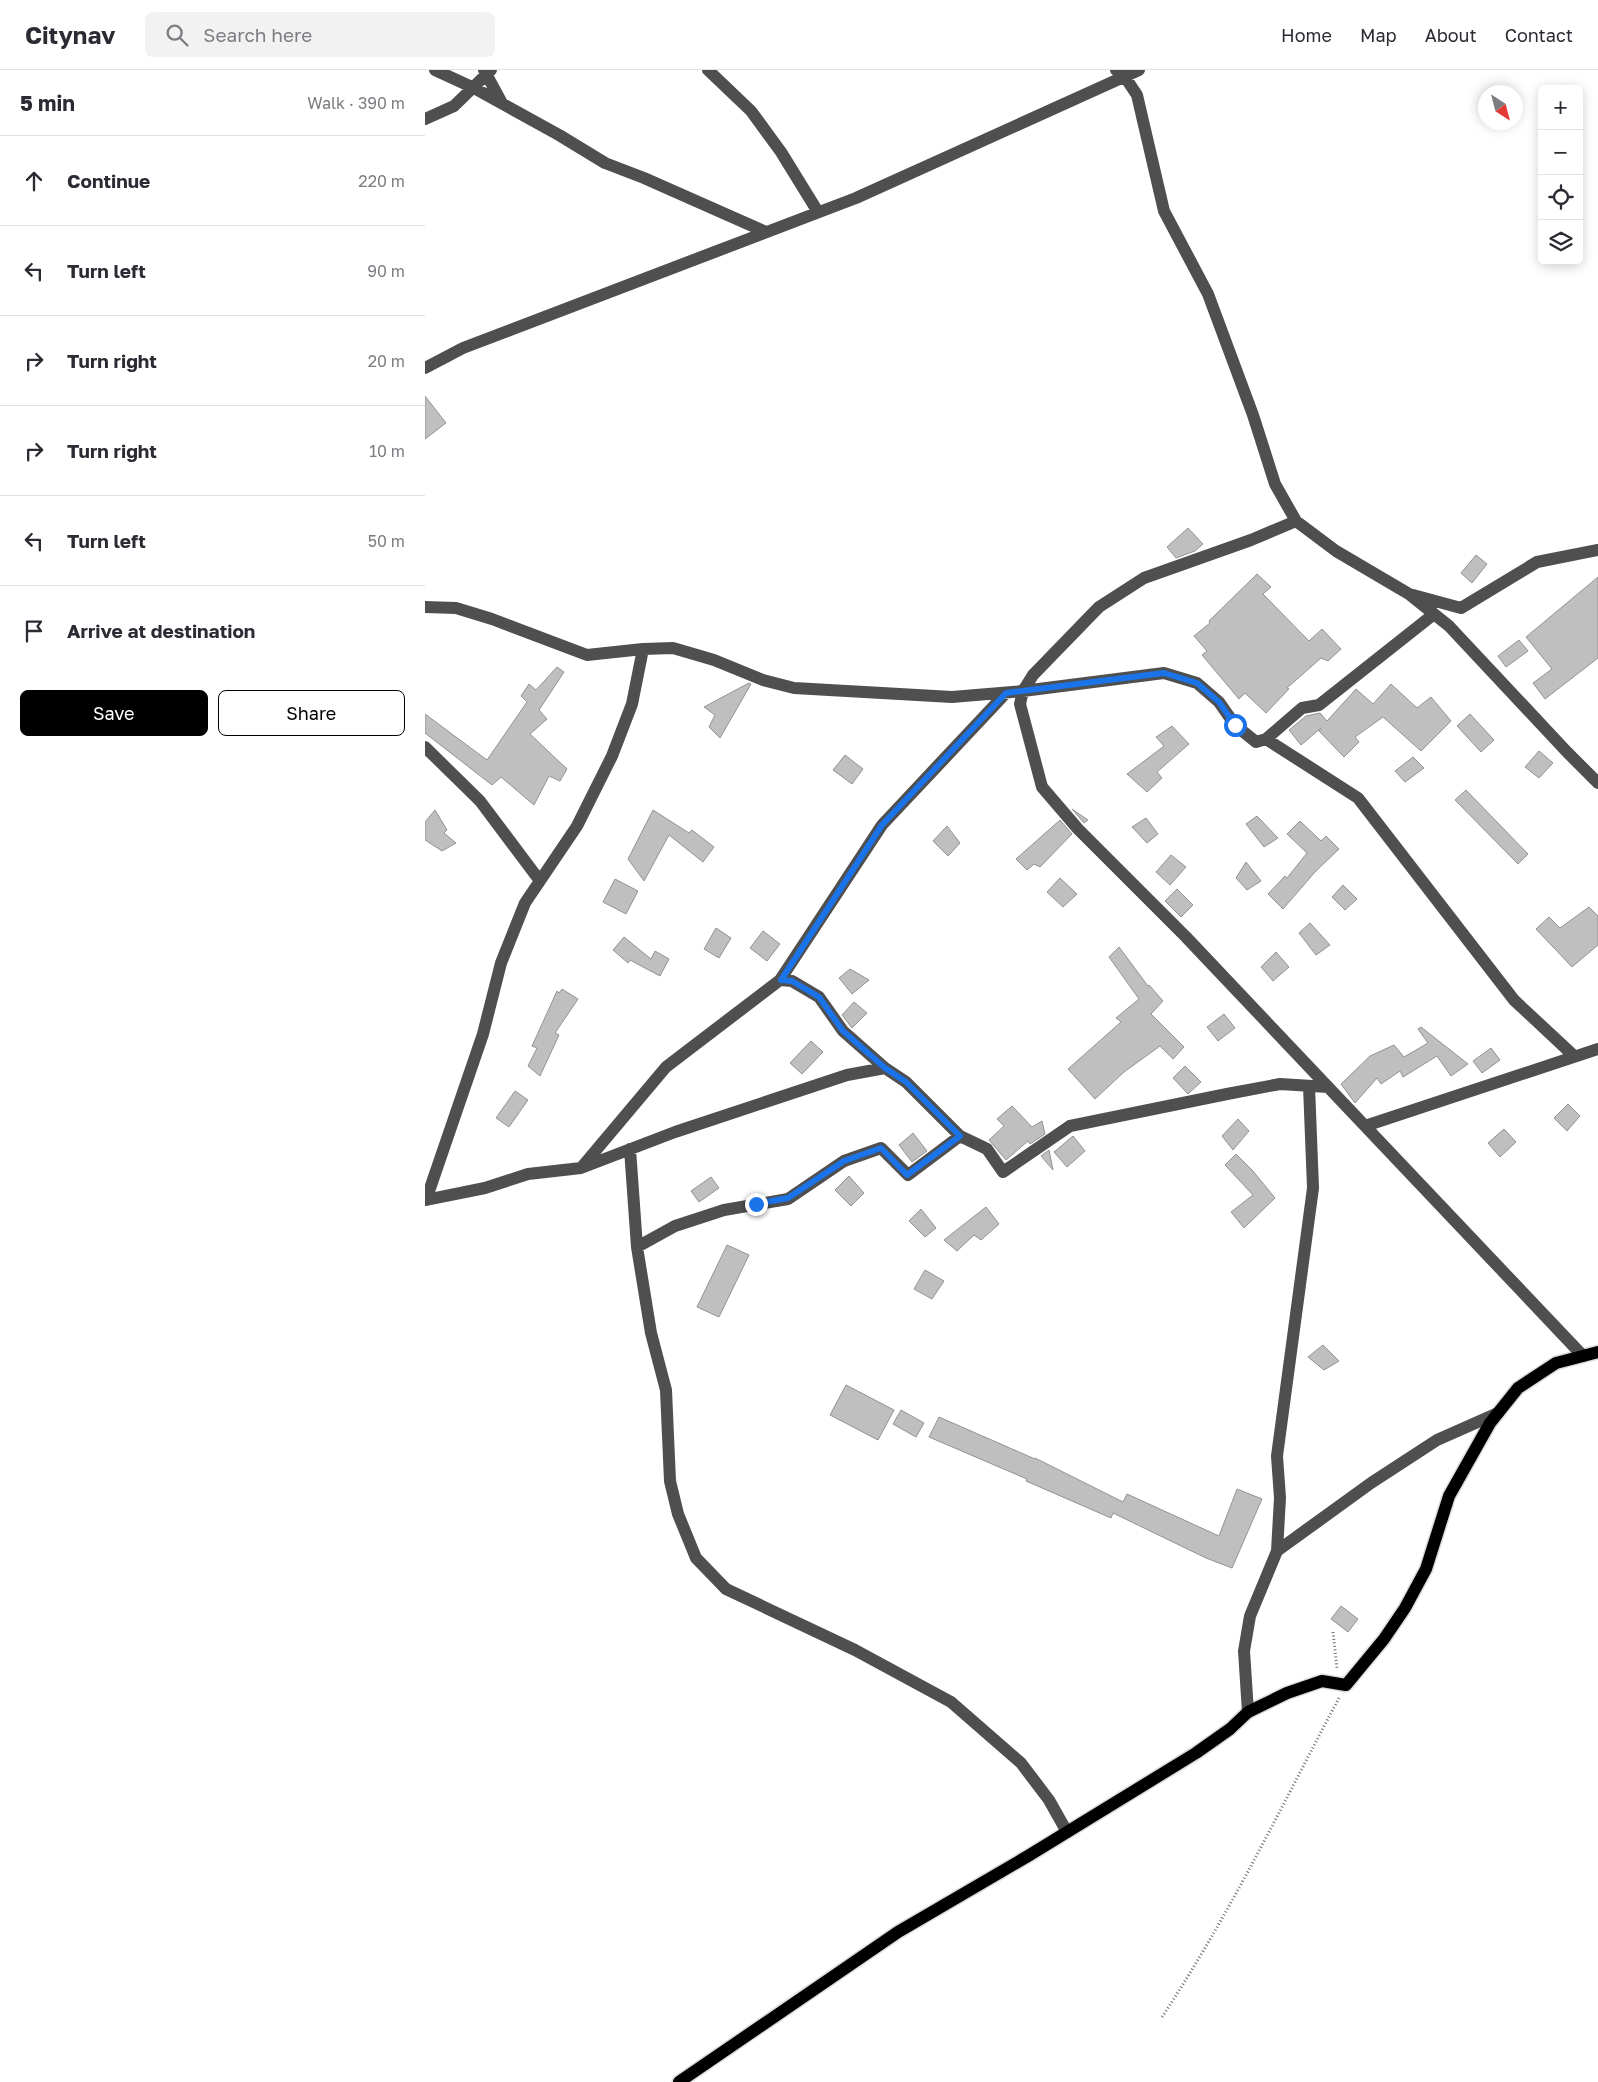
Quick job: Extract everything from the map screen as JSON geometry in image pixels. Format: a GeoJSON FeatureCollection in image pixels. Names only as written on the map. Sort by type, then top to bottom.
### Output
{"type":"FeatureCollection","features":[{"type":"Feature","properties":{"kind":"main road"},"geometry":{"type":"LineString","coordinates":[[679,2082],[898,1932],[1067,1832],[1196,1752],[1230,1729],[1248,1712],[1287,1693],[1322,1681],[1346,1685],[1384,1639],[1405,1608],[1426,1569],[1449,1496],[1490,1423],[1518,1388],[1556,1363],[1598,1352]]}},
{"type":"Feature","properties":{"kind":"street"},"geometry":{"type":"LineString","coordinates":[[435,70],[502,103],[605,163],[766,232]]}},
{"type":"Feature","properties":{"kind":"street"},"geometry":{"type":"LineString","coordinates":[[708,70],[751,111],[781,152],[818,212]]}},
{"type":"Feature","properties":{"kind":"street"},"geometry":{"type":"LineString","coordinates":[[425,368],[463,348],[856,198],[1121,73],[1139,70]]}},
{"type":"Feature","properties":{"kind":"street"},"geometry":{"type":"LineString","coordinates":[[425,119],[454,106],[474,88],[487,72],[502,103]]}},
{"type":"Feature","properties":{"kind":"street"},"geometry":{"type":"LineString","coordinates":[[1121,73],[1137,95],[1164,211],[1208,294],[1253,415],[1275,484],[1296,521],[1336,551],[1409,594],[1449,626],[1598,783]]}},
{"type":"Feature","properties":{"kind":"street"},"geometry":{"type":"LineString","coordinates":[[1296,521],[1251,540],[1144,578],[1099,607],[1033,675],[1023,691],[1020,704],[1042,787],[1078,829],[1186,937],[1583,1356]]}},
{"type":"Feature","properties":{"kind":"street"},"geometry":{"type":"LineString","coordinates":[[1409,594],[1461,608],[1537,562],[1598,550]]}},
{"type":"Feature","properties":{"kind":"street"},"geometry":{"type":"LineString","coordinates":[[425,607],[465,610],[587,655],[673,648],[714,660],[763,680],[794,688],[952,697],[1006,693],[1164,673],[1197,683],[1219,702],[1235,725],[1256,742],[1265,739],[1302,708],[1319,705],[1434,614]]}},
{"type":"Feature","properties":{"kind":"street"},"geometry":{"type":"LineString","coordinates":[[426,1200],[483,1034],[501,963],[525,903],[577,826],[612,756],[632,704],[643,649]]}},
{"type":"Feature","properties":{"kind":"street"},"geometry":{"type":"LineString","coordinates":[[581,1168],[666,1067],[781,980],[882,825],[1006,693]]}},
{"type":"Feature","properties":{"kind":"street"},"geometry":{"type":"LineString","coordinates":[[1265,739],[1358,798],[1514,1000],[1574,1056]]}},
{"type":"Feature","properties":{"kind":"street"},"geometry":{"type":"LineString","coordinates":[[425,747],[480,801],[540,881]]}},
{"type":"Feature","properties":{"kind":"street"},"geometry":{"type":"LineString","coordinates":[[781,980],[792,981],[819,997],[843,1031],[885,1068],[906,1082],[960,1136],[987,1149],[1003,1172],[1071,1126],[1280,1084],[1328,1086]]}},
{"type":"Feature","properties":{"kind":"street"},"geometry":{"type":"LineString","coordinates":[[1365,1126],[1598,1048]]}},
{"type":"Feature","properties":{"kind":"street"},"geometry":{"type":"LineString","coordinates":[[426,1200],[485,1188],[528,1174],[581,1168],[630,1149],[838,1078],[885,1068]]}},
{"type":"Feature","properties":{"kind":"street"},"geometry":{"type":"LineString","coordinates":[[1248,1712],[1244,1651],[1251,1616],[1277,1551],[1280,1498],[1277,1456],[1313,1188],[1309,1086]]}},
{"type":"Feature","properties":{"kind":"street"},"geometry":{"type":"LineString","coordinates":[[637,1247],[675,1226],[724,1210],[788,1198],[844,1161],[881,1148],[907,1175],[960,1136]]}},
{"type":"Feature","properties":{"kind":"street"},"geometry":{"type":"LineString","coordinates":[[630,1149],[637,1247],[651,1333],[666,1390],[670,1481],[678,1514],[696,1558],[726,1589],[855,1650],[951,1702],[1021,1762],[1049,1800],[1067,1832]]}},
{"type":"Feature","properties":{"kind":"street"},"geometry":{"type":"LineString","coordinates":[[1277,1551],[1371,1483],[1437,1440],[1498,1413]]}},
{"type":"Feature","properties":{"kind":"path"},"geometry":{"type":"LineString","coordinates":[[1162,2017],[1190,1975],[1275,1821],[1346,1685],[1337,1668],[1333,1632]]}},
{"type":"Feature","properties":{"kind":"building"},"geometry":{"type":"Polygon","coordinates":[[[425,396],[446,423],[425,439],[425,396]]]}},
{"type":"Feature","properties":{"kind":"building"},"geometry":{"type":"Polygon","coordinates":[[[1188,528],[1203,544],[1195,551],[1176,558],[1167,547],[1188,528]]]}},
{"type":"Feature","properties":{"kind":"building"},"geometry":{"type":"Polygon","coordinates":[[[1476,555],[1487,564],[1472,583],[1461,573],[1476,555]]]}},
{"type":"Feature","properties":{"kind":"building"},"geometry":{"type":"Polygon","coordinates":[[[1257,574],[1271,587],[1263,594],[1309,641],[1322,629],[1341,649],[1328,661],[1321,658],[1287,688],[1289,689],[1266,713],[1245,693],[1239,699],[1202,655],[1207,651],[1194,636],[1210,623],[1209,621],[1257,574]]]}},
{"type":"Feature","properties":{"kind":"building"},"geometry":{"type":"Polygon","coordinates":[[[1598,577],[1598,658],[1545,699],[1533,683],[1552,669],[1526,637],[1598,577]]]}},
{"type":"Feature","properties":{"kind":"building"},"geometry":{"type":"Polygon","coordinates":[[[1519,640],[1528,651],[1506,667],[1498,656],[1519,640]]]}},
{"type":"Feature","properties":{"kind":"building"},"geometry":{"type":"Polygon","coordinates":[[[557,667],[564,672],[539,710],[547,719],[530,734],[567,769],[560,781],[549,776],[534,805],[501,777],[492,785],[425,733],[425,714],[487,760],[527,702],[521,696],[529,684],[536,690],[557,667]]]}},
{"type":"Feature","properties":{"kind":"building"},"geometry":{"type":"Polygon","coordinates":[[[749,683],[751,684],[720,738],[709,727],[715,715],[704,707],[749,683]]]}},
{"type":"Feature","properties":{"kind":"building"},"geometry":{"type":"Polygon","coordinates":[[[1391,684],[1417,708],[1431,697],[1451,721],[1421,751],[1383,717],[1355,737],[1359,742],[1344,757],[1319,731],[1321,728],[1301,745],[1289,730],[1306,716],[1320,713],[1327,721],[1356,689],[1373,704],[1391,684]]]}},
{"type":"Feature","properties":{"kind":"building"},"geometry":{"type":"Polygon","coordinates":[[[1470,714],[1494,740],[1481,752],[1457,726],[1470,714]]]}},
{"type":"Feature","properties":{"kind":"building"},"geometry":{"type":"Polygon","coordinates":[[[1172,726],[1189,744],[1157,772],[1162,778],[1147,792],[1127,774],[1164,746],[1156,737],[1172,726]]]}},
{"type":"Feature","properties":{"kind":"building"},"geometry":{"type":"Polygon","coordinates":[[[1539,751],[1553,763],[1539,778],[1525,767],[1539,751]]]}},
{"type":"Feature","properties":{"kind":"building"},"geometry":{"type":"Polygon","coordinates":[[[845,755],[863,769],[852,784],[833,770],[845,755]]]}},
{"type":"Feature","properties":{"kind":"building"},"geometry":{"type":"Polygon","coordinates":[[[1413,757],[1424,768],[1405,782],[1395,771],[1413,757]]]}},
{"type":"Feature","properties":{"kind":"building"},"geometry":{"type":"Polygon","coordinates":[[[1466,790],[1528,854],[1518,864],[1455,800],[1466,790]]]}},
{"type":"Feature","properties":{"kind":"building"},"geometry":{"type":"Polygon","coordinates":[[[1072,809],[1088,820],[1084,823],[1072,809]]]}},
{"type":"Feature","properties":{"kind":"building"},"geometry":{"type":"Polygon","coordinates":[[[435,810],[447,830],[444,833],[456,843],[442,851],[425,840],[425,822],[435,810]]]}},
{"type":"Feature","properties":{"kind":"building"},"geometry":{"type":"Polygon","coordinates":[[[653,810],[689,833],[692,830],[714,847],[703,862],[669,835],[644,881],[628,859],[653,810]]]}},
{"type":"Feature","properties":{"kind":"building"},"geometry":{"type":"Polygon","coordinates":[[[1257,816],[1278,838],[1264,847],[1246,824],[1257,816]]]}},
{"type":"Feature","properties":{"kind":"building"},"geometry":{"type":"Polygon","coordinates":[[[1146,818],[1158,834],[1147,843],[1132,827],[1146,818]]]}},
{"type":"Feature","properties":{"kind":"building"},"geometry":{"type":"Polygon","coordinates":[[[1060,820],[1072,834],[1040,867],[1034,864],[1027,870],[1016,859],[1060,820]]]}},
{"type":"Feature","properties":{"kind":"building"},"geometry":{"type":"Polygon","coordinates":[[[1300,821],[1321,841],[1326,836],[1339,849],[1315,872],[1283,909],[1268,894],[1285,876],[1287,878],[1307,853],[1287,834],[1300,821]]]}},
{"type":"Feature","properties":{"kind":"building"},"geometry":{"type":"Polygon","coordinates":[[[947,826],[960,843],[948,856],[933,841],[947,826]]]}},
{"type":"Feature","properties":{"kind":"building"},"geometry":{"type":"Polygon","coordinates":[[[1171,855],[1186,867],[1170,885],[1156,872],[1171,855]]]}},
{"type":"Feature","properties":{"kind":"building"},"geometry":{"type":"Polygon","coordinates":[[[1246,862],[1261,881],[1247,890],[1236,878],[1246,862]]]}},
{"type":"Feature","properties":{"kind":"building"},"geometry":{"type":"Polygon","coordinates":[[[1060,878],[1077,894],[1063,907],[1047,892],[1060,878]]]}},
{"type":"Feature","properties":{"kind":"building"},"geometry":{"type":"Polygon","coordinates":[[[615,879],[638,891],[626,914],[603,902],[615,879]]]}},
{"type":"Feature","properties":{"kind":"building"},"geometry":{"type":"Polygon","coordinates":[[[1343,885],[1357,899],[1345,910],[1332,897],[1343,885]]]}},
{"type":"Feature","properties":{"kind":"building"},"geometry":{"type":"Polygon","coordinates":[[[1177,889],[1193,905],[1181,917],[1165,901],[1177,889]]]}},
{"type":"Feature","properties":{"kind":"building"},"geometry":{"type":"Polygon","coordinates":[[[1589,907],[1598,916],[1598,945],[1572,967],[1536,929],[1549,917],[1560,928],[1589,907]]]}},
{"type":"Feature","properties":{"kind":"building"},"geometry":{"type":"Polygon","coordinates":[[[1310,923],[1330,945],[1316,955],[1299,933],[1310,923]]]}},
{"type":"Feature","properties":{"kind":"building"},"geometry":{"type":"Polygon","coordinates":[[[716,928],[731,938],[719,958],[704,949],[716,928]]]}},
{"type":"Feature","properties":{"kind":"building"},"geometry":{"type":"Polygon","coordinates":[[[763,931],[780,944],[767,961],[750,948],[763,931]]]}},
{"type":"Feature","properties":{"kind":"building"},"geometry":{"type":"Polygon","coordinates":[[[624,937],[651,959],[655,951],[669,959],[660,976],[630,960],[628,963],[613,950],[624,937]]]}},
{"type":"Feature","properties":{"kind":"building"},"geometry":{"type":"Polygon","coordinates":[[[1119,947],[1148,986],[1163,1001],[1151,1014],[1184,1047],[1173,1059],[1160,1046],[1124,1072],[1095,1099],[1068,1069],[1121,1022],[1116,1018],[1139,999],[1109,957],[1119,947]]]}},
{"type":"Feature","properties":{"kind":"building"},"geometry":{"type":"Polygon","coordinates":[[[1276,952],[1289,967],[1273,981],[1261,967],[1276,952]]]}},
{"type":"Feature","properties":{"kind":"building"},"geometry":{"type":"Polygon","coordinates":[[[850,969],[869,980],[852,994],[839,978],[850,969]]]}},
{"type":"Feature","properties":{"kind":"building"},"geometry":{"type":"Polygon","coordinates":[[[562,989],[578,999],[555,1033],[559,1035],[540,1076],[528,1066],[537,1048],[532,1046],[557,991],[559,993],[562,989]]]}},
{"type":"Feature","properties":{"kind":"building"},"geometry":{"type":"Polygon","coordinates":[[[854,1002],[867,1013],[852,1028],[842,1015],[854,1002]]]}},
{"type":"Feature","properties":{"kind":"building"},"geometry":{"type":"Polygon","coordinates":[[[1224,1014],[1235,1028],[1218,1041],[1207,1027],[1224,1014]]]}},
{"type":"Feature","properties":{"kind":"building"},"geometry":{"type":"Polygon","coordinates":[[[1421,1027],[1468,1064],[1451,1076],[1437,1056],[1403,1077],[1400,1071],[1381,1084],[1377,1078],[1355,1103],[1341,1084],[1370,1056],[1394,1045],[1404,1057],[1428,1043],[1418,1029],[1421,1027]]]}},
{"type":"Feature","properties":{"kind":"building"},"geometry":{"type":"Polygon","coordinates":[[[811,1041],[823,1052],[802,1074],[790,1063],[811,1041]]]}},
{"type":"Feature","properties":{"kind":"building"},"geometry":{"type":"Polygon","coordinates":[[[1491,1048],[1500,1060],[1482,1073],[1473,1061],[1491,1048]]]}},
{"type":"Feature","properties":{"kind":"building"},"geometry":{"type":"Polygon","coordinates":[[[1185,1066],[1201,1082],[1188,1094],[1173,1078],[1185,1066]]]}},
{"type":"Feature","properties":{"kind":"building"},"geometry":{"type":"Polygon","coordinates":[[[515,1091],[528,1100],[509,1127],[496,1118],[515,1091]]]}},
{"type":"Feature","properties":{"kind":"building"},"geometry":{"type":"Polygon","coordinates":[[[1568,1104],[1580,1116],[1567,1131],[1554,1118],[1568,1104]]]}},
{"type":"Feature","properties":{"kind":"building"},"geometry":{"type":"Polygon","coordinates":[[[1012,1106],[1032,1127],[1042,1121],[1045,1134],[1030,1144],[1028,1141],[1006,1160],[989,1140],[1004,1126],[997,1119],[1012,1106]]]}},
{"type":"Feature","properties":{"kind":"building"},"geometry":{"type":"Polygon","coordinates":[[[1238,1119],[1249,1131],[1233,1150],[1222,1136],[1238,1119]]]}},
{"type":"Feature","properties":{"kind":"building"},"geometry":{"type":"Polygon","coordinates":[[[1504,1129],[1516,1142],[1500,1157],[1488,1143],[1504,1129]]]}},
{"type":"Feature","properties":{"kind":"building"},"geometry":{"type":"Polygon","coordinates":[[[913,1133],[927,1151],[912,1162],[899,1145],[913,1133]]]}},
{"type":"Feature","properties":{"kind":"building"},"geometry":{"type":"Polygon","coordinates":[[[1073,1136],[1085,1151],[1067,1167],[1054,1152],[1073,1136]]]}},
{"type":"Feature","properties":{"kind":"building"},"geometry":{"type":"Polygon","coordinates":[[[1049,1150],[1053,1170],[1041,1156],[1049,1150]]]}},
{"type":"Feature","properties":{"kind":"building"},"geometry":{"type":"Polygon","coordinates":[[[1236,1154],[1275,1198],[1244,1228],[1231,1212],[1253,1195],[1225,1165],[1236,1154]]]}},
{"type":"Feature","properties":{"kind":"building"},"geometry":{"type":"Polygon","coordinates":[[[849,1176],[864,1193],[851,1206],[835,1190],[849,1176]]]}},
{"type":"Feature","properties":{"kind":"building"},"geometry":{"type":"Polygon","coordinates":[[[711,1177],[719,1188],[699,1202],[691,1191],[711,1177]]]}},
{"type":"Feature","properties":{"kind":"building"},"geometry":{"type":"Polygon","coordinates":[[[986,1207],[999,1224],[981,1240],[974,1235],[957,1251],[944,1240],[986,1207]]]}},
{"type":"Feature","properties":{"kind":"building"},"geometry":{"type":"Polygon","coordinates":[[[921,1209],[936,1228],[925,1237],[909,1221],[921,1209]]]}},
{"type":"Feature","properties":{"kind":"building"},"geometry":{"type":"Polygon","coordinates":[[[727,1245],[749,1255],[719,1317],[697,1307],[727,1245]]]}},
{"type":"Feature","properties":{"kind":"building"},"geometry":{"type":"Polygon","coordinates":[[[925,1270],[944,1281],[932,1299],[914,1289],[925,1270]]]}},
{"type":"Feature","properties":{"kind":"building"},"geometry":{"type":"Polygon","coordinates":[[[1323,1345],[1339,1361],[1324,1370],[1308,1357],[1323,1345]]]}},
{"type":"Feature","properties":{"kind":"building"},"geometry":{"type":"Polygon","coordinates":[[[846,1385],[894,1410],[878,1440],[830,1415],[846,1385]]]}},
{"type":"Feature","properties":{"kind":"building"},"geometry":{"type":"Polygon","coordinates":[[[901,1410],[924,1423],[916,1437],[893,1424],[901,1410]]]}},
{"type":"Feature","properties":{"kind":"building"},"geometry":{"type":"Polygon","coordinates":[[[939,1417],[1035,1458],[1123,1502],[1127,1494],[1219,1536],[1237,1489],[1262,1499],[1232,1568],[1206,1558],[1113,1513],[1111,1518],[929,1437],[939,1417]]]}},
{"type":"Feature","properties":{"kind":"building"},"geometry":{"type":"Polygon","coordinates":[[[1341,1606],[1358,1619],[1348,1632],[1331,1619],[1341,1606]]]}},
{"type":"Feature","properties":{"kind":"route"},"geometry":{"type":"LineString","coordinates":[[756,1204],[788,1198],[844,1161],[881,1148],[907,1175],[960,1136],[906,1082],[885,1068],[843,1031],[819,997],[792,981],[781,980],[882,825],[1006,693],[1164,673],[1197,683],[1219,702],[1235,725]]}}]}
